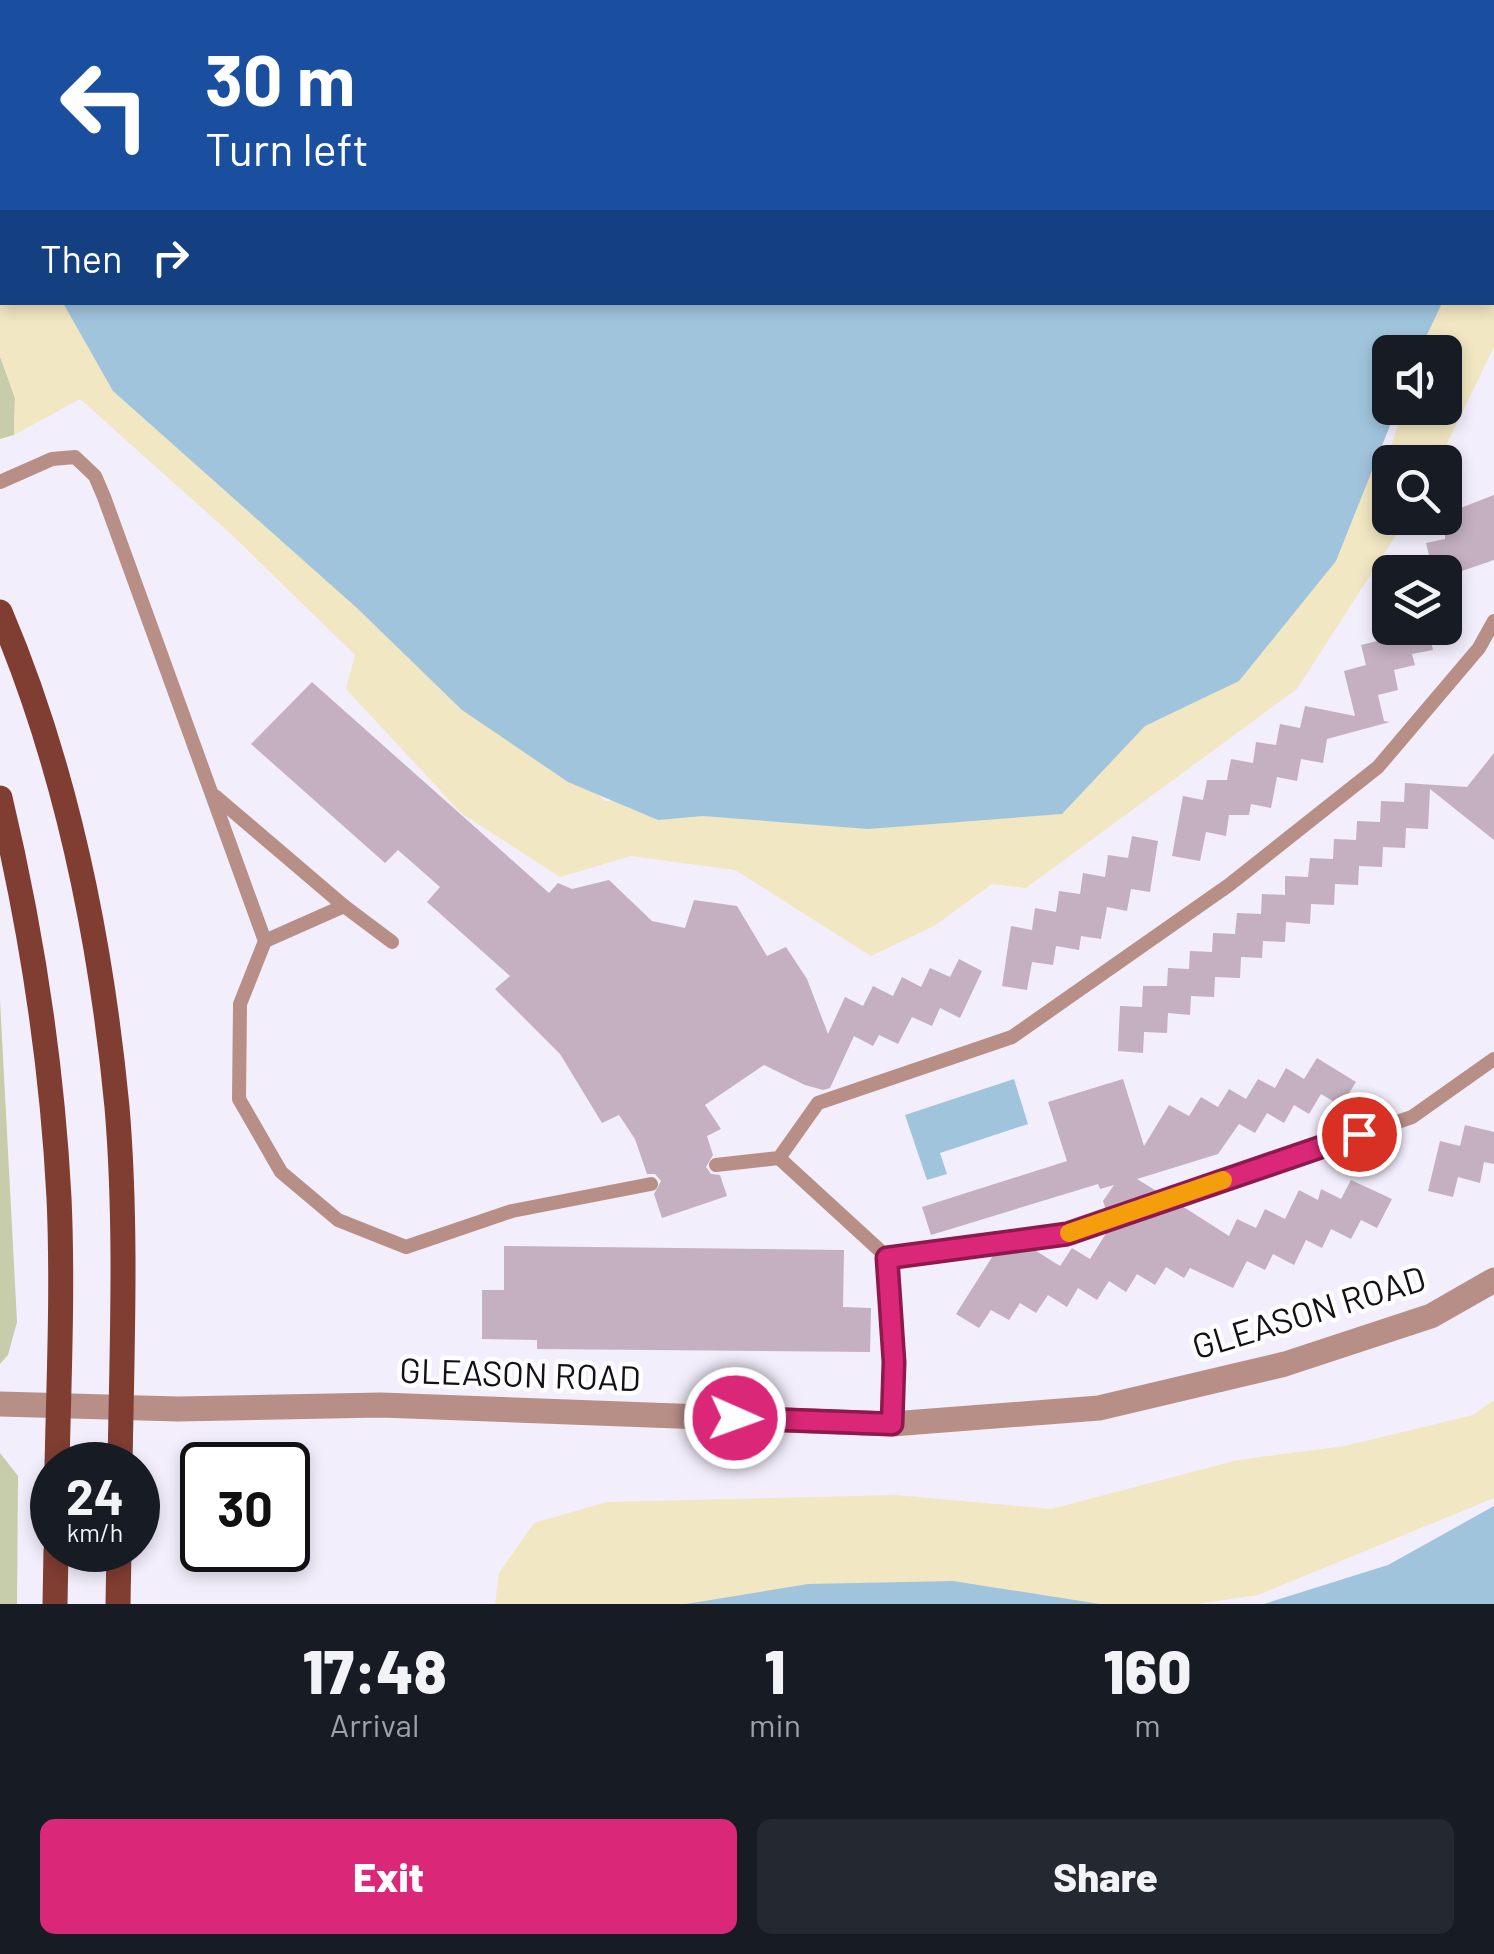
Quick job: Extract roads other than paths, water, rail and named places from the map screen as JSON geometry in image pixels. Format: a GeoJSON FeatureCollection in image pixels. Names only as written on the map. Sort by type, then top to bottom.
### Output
{"type":"FeatureCollection","features":[{"type":"Feature","properties":{"kind":"main road"},"geometry":{"type":"LineString","coordinates":[[0,612],[63,802],[88,910],[105,1014],[117,1108],[122,1220],[120,1442]]}},
{"type":"Feature","properties":{"kind":"main road"},"geometry":{"type":"LineString","coordinates":[[0,798],[30,942],[52,1108],[59,1200],[58,1442]]}},
{"type":"Feature","properties":{"kind":"main road"},"geometry":{"type":"LineString","coordinates":[[55,1604],[56,1572]]}},
{"type":"Feature","properties":{"kind":"main road"},"geometry":{"type":"LineString","coordinates":[[118,1604],[119,1572]]}},
{"type":"Feature","properties":{"kind":"street","name":"GLEASON ROAD"},"geometry":{"type":"LineString","coordinates":[[0,1404],[178,1409],[381,1405],[892,1424],[1099,1408],[1285,1364],[1431,1316],[1494,1280]]}},
{"type":"Feature","properties":{"kind":"lane"},"geometry":{"type":"LineString","coordinates":[[0,482],[52,460],[75,457],[95,476],[265,941],[240,1004],[239,1099],[280,1172],[338,1220],[406,1248],[512,1211],[651,1184]]}},
{"type":"Feature","properties":{"kind":"lane"},"geometry":{"type":"LineString","coordinates":[[779,1158],[818,1103],[1012,1037],[1229,885],[1378,768],[1479,648],[1494,621]]}},
{"type":"Feature","properties":{"kind":"lane"},"geometry":{"type":"LineString","coordinates":[[213,794],[392,942]]}},
{"type":"Feature","properties":{"kind":"lane"},"geometry":{"type":"LineString","coordinates":[[265,941],[344,906]]}},
{"type":"Feature","properties":{"kind":"lane"},"geometry":{"type":"LineString","coordinates":[[887,1258],[1067,1234],[1412,1118],[1494,1059]]}},
{"type":"Feature","properties":{"kind":"lane"},"geometry":{"type":"LineString","coordinates":[[716,1164],[779,1158],[887,1258],[894,1362],[892,1424]]}},
{"type":"Feature","properties":{"kind":"water"},"geometry":{"type":"Polygon","coordinates":[[[64,305],[1441,305],[1427,335],[1372,335],[1372,425],[1390,425],[1382,445],[1372,445],[1372,471],[1336,561],[1239,681],[1145,726],[1062,814],[868,829],[703,816],[658,820],[568,782],[462,710],[358,609],[113,391],[64,305]]]}},
{"type":"Feature","properties":{"kind":"water"},"geometry":{"type":"Polygon","coordinates":[[[1014,1079],[1028,1124],[940,1153],[947,1174],[927,1180],[905,1115],[1014,1079]]]}},
{"type":"Feature","properties":{"kind":"water"},"geometry":{"type":"Polygon","coordinates":[[[1494,1506],[1494,1604],[1264,1604],[1388,1565],[1494,1506]]]}},
{"type":"Feature","properties":{"kind":"water"},"geometry":{"type":"Polygon","coordinates":[[[953,1581],[1100,1604],[686,1604],[808,1584],[953,1581]]]}}]}
